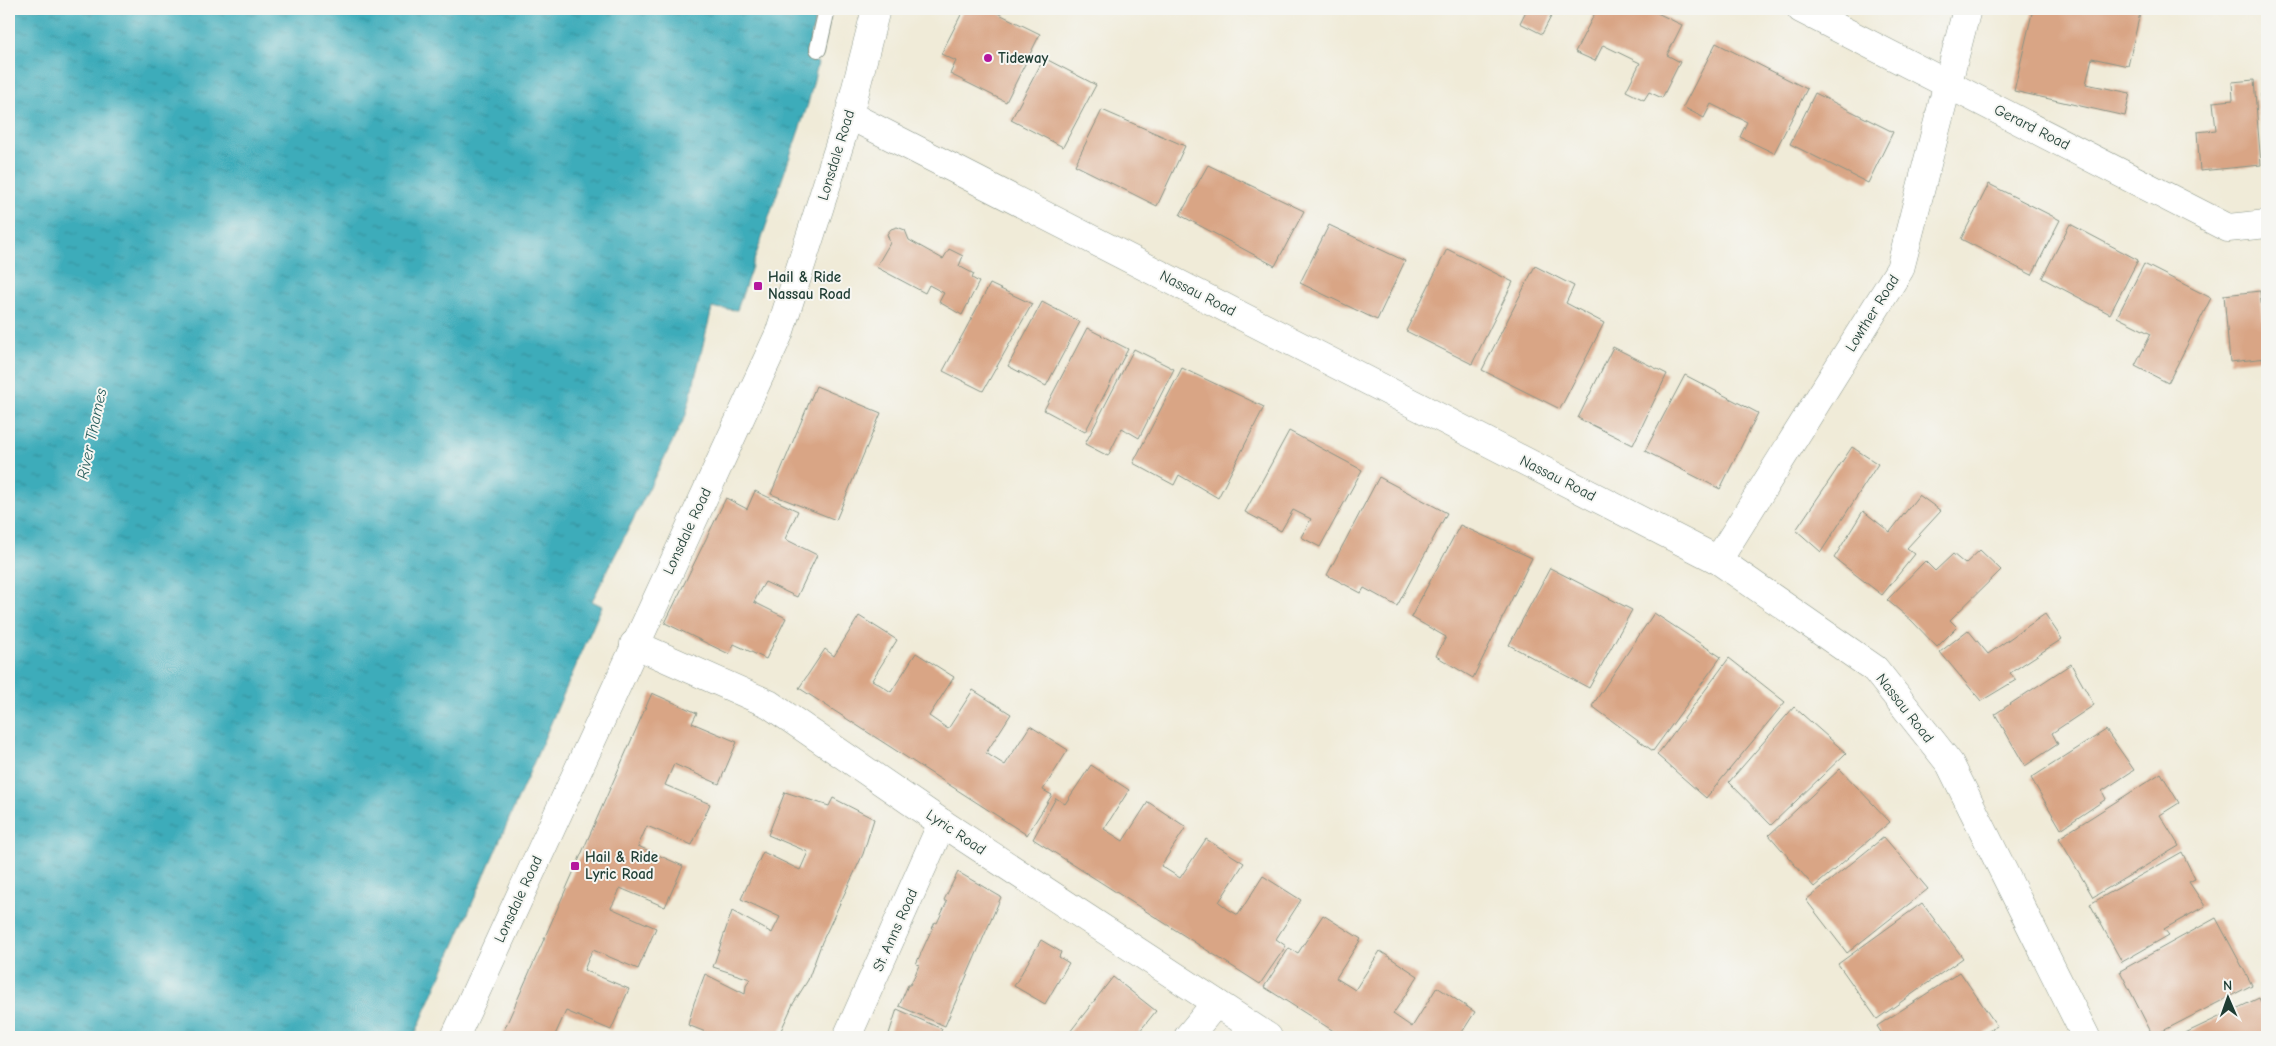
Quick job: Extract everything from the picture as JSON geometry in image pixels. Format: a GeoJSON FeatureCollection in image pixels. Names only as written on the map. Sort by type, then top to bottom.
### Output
{"type":"FeatureCollection","features":[{"type":"Feature","properties":{"kind":"street","name":"Lonsdale Road"},"geometry":{"type":"LineString","coordinates":[[455,1037],[634,644],[779,334],[849,115],[876,9]]}},
{"type":"Feature","properties":{"kind":"street","name":"Gerard Road"},"geometry":{"type":"LineString","coordinates":[[1801,9],[2228,228],[2267,224]]}},
{"type":"Feature","properties":{"kind":"street","name":"Lowther Road"},"geometry":{"type":"LineString","coordinates":[[1718,560],[1900,269],[1967,9]]}},
{"type":"Feature","properties":{"kind":"street","name":"Nassau Road"},"geometry":{"type":"LineString","coordinates":[[849,115],[1718,560],[1875,669],[1950,764],[2086,1037]]}},
{"type":"Feature","properties":{"kind":"street","name":"Lyric Road"},"geometry":{"type":"LineString","coordinates":[[634,644],[769,704],[942,823],[1268,1037]]}},
{"type":"Feature","properties":{"kind":"street","name":"St. Anns Road"},"geometry":{"type":"LineString","coordinates":[[847,1037],[942,823]]}},
{"type":"Feature","properties":{"kind":"street"},"geometry":{"type":"LineString","coordinates":[[1188,1037],[1216,1003]]}},
{"type":"Feature","properties":{"kind":"lane"},"geometry":{"type":"LineString","coordinates":[[818,48],[826,9]]}},
{"type":"Feature","properties":{"kind":"water","name":"River Thames"},"geometry":{"type":"Polygon","coordinates":[[[9,9],[818,9],[806,56],[818,63],[808,104],[737,310],[712,308],[686,415],[592,601],[602,606],[414,1037],[9,1037],[9,9]]]}},
{"type":"Feature","properties":{"kind":"building","name":"Tideway"},"geometry":{"type":"Polygon","coordinates":[[[964,9],[989,9],[1040,34],[1006,102],[950,74],[956,61],[941,54],[964,9]]]}},
{"type":"Feature","properties":{"kind":"building"},"geometry":{"type":"Polygon","coordinates":[[[1527,9],[1555,9],[1542,34],[1520,23],[1527,9]]]}},
{"type":"Feature","properties":{"kind":"building"},"geometry":{"type":"Polygon","coordinates":[[[1597,9],[1649,9],[1682,25],[1667,55],[1680,62],[1662,98],[1649,92],[1644,100],[1626,91],[1640,63],[1603,45],[1595,61],[1575,52],[1597,9]]]}},
{"type":"Feature","properties":{"kind":"building"},"geometry":{"type":"Polygon","coordinates":[[[2033,9],[2141,9],[2128,66],[2092,58],[2086,84],[2130,93],[2125,116],[2014,91],[2033,9]]]}},
{"type":"Feature","properties":{"kind":"building"},"geometry":{"type":"Polygon","coordinates":[[[1716,43],[1807,89],[1774,153],[1740,137],[1747,122],[1711,104],[1704,118],[1683,107],[1716,43]]]}},
{"type":"Feature","properties":{"kind":"building"},"geometry":{"type":"Polygon","coordinates":[[[1044,58],[1096,85],[1063,147],[1011,120],[1044,58]]]}},
{"type":"Feature","properties":{"kind":"building"},"geometry":{"type":"Polygon","coordinates":[[[2254,80],[2261,165],[2200,171],[2197,132],[2216,130],[2213,102],[2233,100],[2232,82],[2254,80]]]}},
{"type":"Feature","properties":{"kind":"building"},"geometry":{"type":"Polygon","coordinates":[[[1815,93],[1893,132],[1868,183],[1790,144],[1815,93]]]}},
{"type":"Feature","properties":{"kind":"building"},"geometry":{"type":"Polygon","coordinates":[[[2267,93],[2267,141],[2266,141],[2261,94],[2267,93]]]}},
{"type":"Feature","properties":{"kind":"building"},"geometry":{"type":"Polygon","coordinates":[[[1102,110],[1185,146],[1157,206],[1075,165],[1102,110]]]}},
{"type":"Feature","properties":{"kind":"building"},"geometry":{"type":"Polygon","coordinates":[[[1208,165],[1304,211],[1275,266],[1180,215],[1208,165]]]}},
{"type":"Feature","properties":{"kind":"building"},"geometry":{"type":"Polygon","coordinates":[[[1989,184],[2060,220],[2032,275],[1961,239],[1989,184]]]}},
{"type":"Feature","properties":{"kind":"building"},"geometry":{"type":"Polygon","coordinates":[[[2070,224],[2138,260],[2110,314],[2042,278],[2070,224]]]}},
{"type":"Feature","properties":{"kind":"building"},"geometry":{"type":"Polygon","coordinates":[[[1329,225],[1405,261],[1377,320],[1300,283],[1329,225]]]}},
{"type":"Feature","properties":{"kind":"building"},"geometry":{"type":"Polygon","coordinates":[[[897,227],[905,230],[909,240],[943,259],[949,249],[963,256],[959,266],[974,274],[972,278],[979,282],[962,315],[939,302],[944,293],[929,285],[925,293],[876,267],[890,243],[887,234],[891,229],[897,227]]]}},
{"type":"Feature","properties":{"kind":"building"},"geometry":{"type":"Polygon","coordinates":[[[1447,249],[1513,282],[1472,364],[1406,331],[1447,249]]]}},
{"type":"Feature","properties":{"kind":"building"},"geometry":{"type":"Polygon","coordinates":[[[2144,264],[2211,298],[2168,383],[2135,366],[2151,334],[2117,317],[2144,264]]]}},
{"type":"Feature","properties":{"kind":"building"},"geometry":{"type":"Polygon","coordinates":[[[1535,266],[1574,286],[1566,303],[1604,323],[1560,409],[1482,370],[1535,266]]]}},
{"type":"Feature","properties":{"kind":"building"},"geometry":{"type":"Polygon","coordinates":[[[990,284],[1032,304],[983,391],[943,371],[990,284]]]}},
{"type":"Feature","properties":{"kind":"building"},"geometry":{"type":"Polygon","coordinates":[[[2260,291],[2267,358],[2230,362],[2224,295],[2260,291]]]}},
{"type":"Feature","properties":{"kind":"building"},"geometry":{"type":"Polygon","coordinates":[[[1042,302],[1080,322],[1046,386],[1008,366],[1042,302]]]}},
{"type":"Feature","properties":{"kind":"building"},"geometry":{"type":"Polygon","coordinates":[[[1087,328],[1128,349],[1085,432],[1044,410],[1087,328]]]}},
{"type":"Feature","properties":{"kind":"building"},"geometry":{"type":"Polygon","coordinates":[[[1613,347],[1667,374],[1633,445],[1578,418],[1613,347]]]}},
{"type":"Feature","properties":{"kind":"building"},"geometry":{"type":"Polygon","coordinates":[[[1134,349],[1174,369],[1139,438],[1122,428],[1108,456],[1085,444],[1134,349]]]}},
{"type":"Feature","properties":{"kind":"building"},"geometry":{"type":"Polygon","coordinates":[[[1182,368],[1264,407],[1218,498],[1179,475],[1174,485],[1133,463],[1182,368]]]}},
{"type":"Feature","properties":{"kind":"building"},"geometry":{"type":"Polygon","coordinates":[[[1685,375],[1758,413],[1720,489],[1645,451],[1685,375]]]}},
{"type":"Feature","properties":{"kind":"building"},"geometry":{"type":"Polygon","coordinates":[[[816,386],[881,413],[836,520],[771,494],[816,386]]]}},
{"type":"Feature","properties":{"kind":"building"},"geometry":{"type":"Polygon","coordinates":[[[1289,431],[1362,470],[1320,547],[1301,537],[1311,519],[1293,510],[1281,531],[1245,512],[1289,431]]]}},
{"type":"Feature","properties":{"kind":"building"},"geometry":{"type":"Polygon","coordinates":[[[1852,447],[1878,464],[1821,552],[1796,530],[1852,447]]]}},
{"type":"Feature","properties":{"kind":"building"},"geometry":{"type":"Polygon","coordinates":[[[1379,477],[1447,513],[1397,606],[1364,588],[1361,593],[1327,575],[1379,477]]]}},
{"type":"Feature","properties":{"kind":"building"},"geometry":{"type":"Polygon","coordinates":[[[755,491],[798,511],[785,539],[817,555],[797,597],[765,582],[754,602],[786,618],[766,659],[734,644],[729,654],[665,623],[726,498],[747,509],[755,491]]]}},
{"type":"Feature","properties":{"kind":"building"},"geometry":{"type":"Polygon","coordinates":[[[1919,495],[1941,511],[1907,548],[1915,554],[1882,595],[1834,558],[1863,511],[1890,532],[1919,495]]]}},
{"type":"Feature","properties":{"kind":"building"},"geometry":{"type":"Polygon","coordinates":[[[1460,525],[1532,558],[1473,678],[1436,656],[1446,637],[1411,617],[1460,525]]]}},
{"type":"Feature","properties":{"kind":"building"},"geometry":{"type":"Polygon","coordinates":[[[1980,550],[2001,570],[1950,620],[1957,627],[1937,647],[1911,620],[1887,600],[1925,561],[1935,571],[1953,554],[1965,564],[1980,550]]]}},
{"type":"Feature","properties":{"kind":"building"},"geometry":{"type":"Polygon","coordinates":[[[1550,568],[1632,610],[1589,688],[1509,645],[1550,568]]]}},
{"type":"Feature","properties":{"kind":"building"},"geometry":{"type":"Polygon","coordinates":[[[1654,613],[1721,657],[1653,751],[1592,706],[1654,613]]]}},
{"type":"Feature","properties":{"kind":"building"},"geometry":{"type":"Polygon","coordinates":[[[2045,614],[2062,639],[2010,673],[2016,680],[1981,701],[1940,652],[1968,630],[1988,654],[2045,614]]]}},
{"type":"Feature","properties":{"kind":"building"},"geometry":{"type":"Polygon","coordinates":[[[859,616],[897,640],[872,680],[891,692],[916,653],[954,677],[929,716],[948,729],[973,690],[1011,714],[986,753],[1005,765],[1030,726],[1068,750],[1043,790],[1052,795],[1027,835],[799,688],[825,649],[834,656],[859,616]]]}},
{"type":"Feature","properties":{"kind":"building"},"geometry":{"type":"Polygon","coordinates":[[[1729,658],[1785,702],[1706,798],[1657,755],[1729,658]]]}},
{"type":"Feature","properties":{"kind":"building"},"geometry":{"type":"Polygon","coordinates":[[[2071,664],[2094,705],[2052,733],[2058,744],[2025,766],[1995,714],[2071,664]]]}},
{"type":"Feature","properties":{"kind":"building"},"geometry":{"type":"Polygon","coordinates":[[[652,693],[697,713],[692,723],[737,742],[719,784],[674,764],[665,785],[710,804],[692,845],[647,826],[638,846],[683,866],[665,907],[620,888],[611,908],[656,928],[638,969],[593,950],[588,960],[584,970],[629,989],[611,1030],[566,1011],[554,1037],[501,1037],[652,693]]]}},
{"type":"Feature","properties":{"kind":"building"},"geometry":{"type":"Polygon","coordinates":[[[1794,707],[1846,753],[1771,825],[1729,782],[1794,707]]]}},
{"type":"Feature","properties":{"kind":"building"},"geometry":{"type":"Polygon","coordinates":[[[2106,730],[2134,770],[2102,791],[2106,799],[2061,829],[2031,778],[2106,730]]]}},
{"type":"Feature","properties":{"kind":"building"},"geometry":{"type":"Polygon","coordinates":[[[1091,765],[1129,790],[1104,829],[1123,841],[1148,802],[1186,827],[1161,866],[1180,878],[1206,839],[1244,863],[1219,902],[1228,909],[1238,915],[1263,876],[1301,900],[1276,939],[1286,946],[1260,984],[1033,839],[1056,798],[1065,804],[1091,765]]]}},
{"type":"Feature","properties":{"kind":"building"},"geometry":{"type":"Polygon","coordinates":[[[1840,769],[1890,822],[1814,887],[1769,835],[1840,769]]]}},
{"type":"Feature","properties":{"kind":"building"},"geometry":{"type":"Polygon","coordinates":[[[2161,773],[2179,803],[2160,815],[2179,846],[2093,897],[2059,838],[2161,773]]]}},
{"type":"Feature","properties":{"kind":"building"},"geometry":{"type":"Polygon","coordinates":[[[785,792],[829,806],[833,798],[874,819],[863,854],[822,942],[808,980],[793,1004],[778,1037],[718,1037],[688,1025],[705,974],[745,994],[746,986],[750,979],[713,967],[732,911],[772,933],[780,917],[741,899],[763,852],[800,870],[808,852],[768,835],[785,792]]]}},
{"type":"Feature","properties":{"kind":"building"},"geometry":{"type":"Polygon","coordinates":[[[1884,837],[1928,889],[1847,953],[1806,900],[1884,837]]]}},
{"type":"Feature","properties":{"kind":"building"},"geometry":{"type":"Polygon","coordinates":[[[2182,852],[2195,879],[2189,882],[2205,906],[2164,929],[2169,935],[2122,962],[2090,904],[2182,852]]]}},
{"type":"Feature","properties":{"kind":"building"},"geometry":{"type":"Polygon","coordinates":[[[958,872],[1001,897],[945,1026],[899,1006],[908,985],[910,985],[915,975],[919,965],[916,964],[935,922],[937,923],[947,902],[944,900],[958,872]]]}},
{"type":"Feature","properties":{"kind":"building"},"geometry":{"type":"Polygon","coordinates":[[[1922,903],[1963,958],[1877,1019],[1838,964],[1922,903]]]}},
{"type":"Feature","properties":{"kind":"building"},"geometry":{"type":"Polygon","coordinates":[[[1323,915],[1361,939],[1336,978],[1355,990],[1380,951],[1418,976],[1393,1014],[1412,1027],[1437,987],[1475,1012],[1459,1037],[1343,1037],[1264,987],[1289,948],[1298,953],[1323,915]]]}},
{"type":"Feature","properties":{"kind":"building"},"geometry":{"type":"Polygon","coordinates":[[[2216,918],[2252,985],[2153,1036],[2120,971],[2216,918]]]}},
{"type":"Feature","properties":{"kind":"building"},"geometry":{"type":"Polygon","coordinates":[[[1041,940],[1061,952],[1059,957],[1069,963],[1045,1004],[1014,986],[1041,940]]]}},
{"type":"Feature","properties":{"kind":"building"},"geometry":{"type":"Polygon","coordinates":[[[1960,972],[1997,1026],[1979,1037],[1884,1037],[1877,1026],[1960,972]]]}},
{"type":"Feature","properties":{"kind":"building"},"geometry":{"type":"Polygon","coordinates":[[[1113,977],[1156,1011],[1135,1037],[1066,1037],[1113,977]]]}},
{"type":"Feature","properties":{"kind":"building"},"geometry":{"type":"Polygon","coordinates":[[[2259,998],[2267,1015],[2267,1037],[2177,1037],[2259,998]]]}},
{"type":"Feature","properties":{"kind":"building"},"geometry":{"type":"Polygon","coordinates":[[[897,1009],[942,1029],[938,1037],[888,1037],[897,1009]]]}},
{"type":"Feature","properties":{"kind":"place","name":"Tideway"},"geometry":{"type":"Point","coordinates":[988,58]}},
{"type":"Feature","properties":{"kind":"place","name":"Hail & Ride Nassau Road"},"geometry":{"type":"Point","coordinates":[758,286]}},
{"type":"Feature","properties":{"kind":"place","name":"Hail & Ride Lyric Road"},"geometry":{"type":"Point","coordinates":[575,866]}}]}
